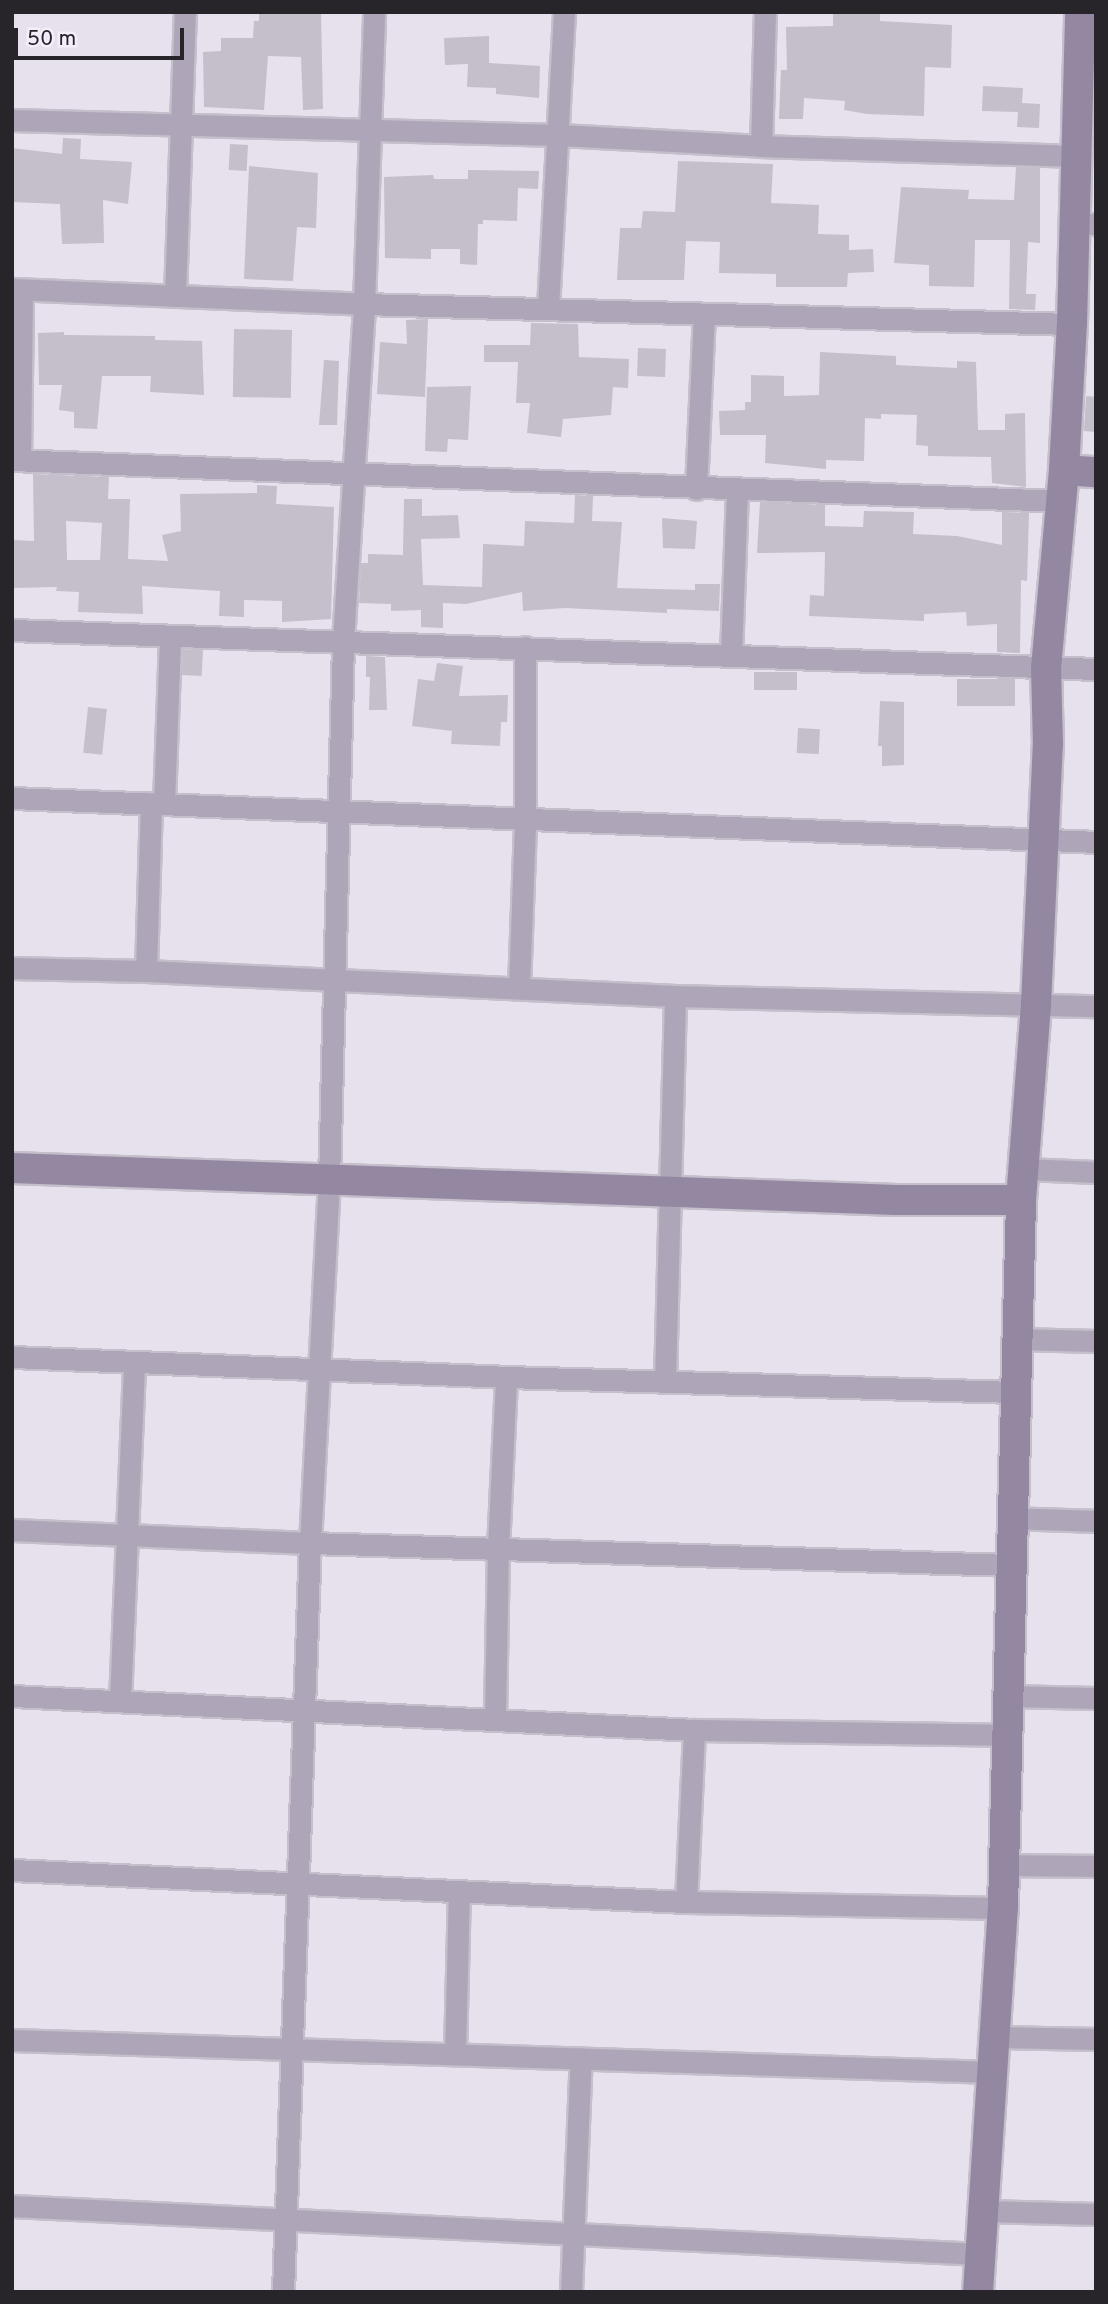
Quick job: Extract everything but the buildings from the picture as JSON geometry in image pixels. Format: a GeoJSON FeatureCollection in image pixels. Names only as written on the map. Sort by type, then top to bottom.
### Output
{"type":"FeatureCollection","features":[{"type":"Feature","properties":{"kind":"street"},"geometry":{"type":"LineString","coordinates":[[175,296],[186,12]]}},
{"type":"Feature","properties":{"kind":"street"},"geometry":{"type":"LineString","coordinates":[[283,2292],[294,2049],[303,1712],[329,1181],[343,641],[364,304],[374,12]]}},
{"type":"Feature","properties":{"kind":"street"},"geometry":{"type":"LineString","coordinates":[[548,308],[560,135],[564,12]]}},
{"type":"Feature","properties":{"kind":"street"},"geometry":{"type":"LineString","coordinates":[[761,146],[765,12]]}},
{"type":"Feature","properties":{"kind":"street"},"geometry":{"type":"LineString","coordinates":[[978,2292],[981,2211],[1003,1908],[1014,1392],[1021,1200],[1036,1005],[1048,746],[1046,668],[1064,470],[1072,324],[1085,224],[1075,156],[1087,57],[1080,12]]}},
{"type":"Feature","properties":{"kind":"street"},"geometry":{"type":"LineString","coordinates":[[12,120],[560,135],[761,146],[1075,156]]}},
{"type":"Feature","properties":{"kind":"street"},"geometry":{"type":"LineString","coordinates":[[1061,501],[696,489],[16,460],[17,290],[704,315],[1072,324]]}},
{"type":"Feature","properties":{"kind":"street"},"geometry":{"type":"LineString","coordinates":[[696,489],[704,315]]}},
{"type":"Feature","properties":{"kind":"street"},"geometry":{"type":"LineString","coordinates":[[1064,470],[1096,472]]}},
{"type":"Feature","properties":{"kind":"street"},"geometry":{"type":"LineString","coordinates":[[731,655],[737,490]]}},
{"type":"Feature","properties":{"kind":"street"},"geometry":{"type":"LineString","coordinates":[[12,630],[1096,668]]}},
{"type":"Feature","properties":{"kind":"street"},"geometry":{"type":"LineString","coordinates":[[146,971],[170,636]]}},
{"type":"Feature","properties":{"kind":"street"},"geometry":{"type":"LineString","coordinates":[[519,988],[526,821],[526,647]]}},
{"type":"Feature","properties":{"kind":"street"},"geometry":{"type":"LineString","coordinates":[[12,798],[1042,842],[1096,842]]}},
{"type":"Feature","properties":{"kind":"street"},"geometry":{"type":"LineString","coordinates":[[12,968],[146,971],[675,996],[1096,1006]]}},
{"type":"Feature","properties":{"kind":"street"},"geometry":{"type":"LineString","coordinates":[[665,1381],[675,996]]}},
{"type":"Feature","properties":{"kind":"street"},"geometry":{"type":"LineString","coordinates":[[12,1168],[895,1200],[1021,1200]]}},
{"type":"Feature","properties":{"kind":"street"},"geometry":{"type":"LineString","coordinates":[[1024,1169],[1096,1172]]}},
{"type":"Feature","properties":{"kind":"street"},"geometry":{"type":"LineString","coordinates":[[1018,1339],[1096,1341]]}},
{"type":"Feature","properties":{"kind":"street"},"geometry":{"type":"LineString","coordinates":[[12,1357],[506,1377],[1014,1392]]}},
{"type":"Feature","properties":{"kind":"street"},"geometry":{"type":"LineString","coordinates":[[120,1700],[134,1364]]}},
{"type":"Feature","properties":{"kind":"street"},"geometry":{"type":"LineString","coordinates":[[495,1718],[498,1549],[506,1377]]}},
{"type":"Feature","properties":{"kind":"street"},"geometry":{"type":"LineString","coordinates":[[1011,1518],[1096,1521]]}},
{"type":"Feature","properties":{"kind":"street"},"geometry":{"type":"LineString","coordinates":[[12,1530],[310,1543],[1010,1564]]}},
{"type":"Feature","properties":{"kind":"street"},"geometry":{"type":"LineString","coordinates":[[12,1696],[694,1730],[1005,1735]]}},
{"type":"Feature","properties":{"kind":"street"},"geometry":{"type":"LineString","coordinates":[[1006,1696],[1096,1698]]}},
{"type":"Feature","properties":{"kind":"street"},"geometry":{"type":"LineString","coordinates":[[686,1902],[694,1730]]}},
{"type":"Feature","properties":{"kind":"street"},"geometry":{"type":"LineString","coordinates":[[1002,1865],[1096,1866]]}},
{"type":"Feature","properties":{"kind":"street"},"geometry":{"type":"LineString","coordinates":[[12,1870],[686,1902],[1003,1908]]}},
{"type":"Feature","properties":{"kind":"street"},"geometry":{"type":"LineString","coordinates":[[454,2053],[459,1892]]}},
{"type":"Feature","properties":{"kind":"street"},"geometry":{"type":"LineString","coordinates":[[993,2037],[1096,2039]]}},
{"type":"Feature","properties":{"kind":"street"},"geometry":{"type":"LineString","coordinates":[[12,2040],[992,2072]]}},
{"type":"Feature","properties":{"kind":"street"},"geometry":{"type":"LineString","coordinates":[[570,2292],[581,2058]]}},
{"type":"Feature","properties":{"kind":"street"},"geometry":{"type":"LineString","coordinates":[[12,2206],[980,2254]]}},
{"type":"Feature","properties":{"kind":"street"},"geometry":{"type":"LineString","coordinates":[[981,2211],[1096,2214]]}}]}
